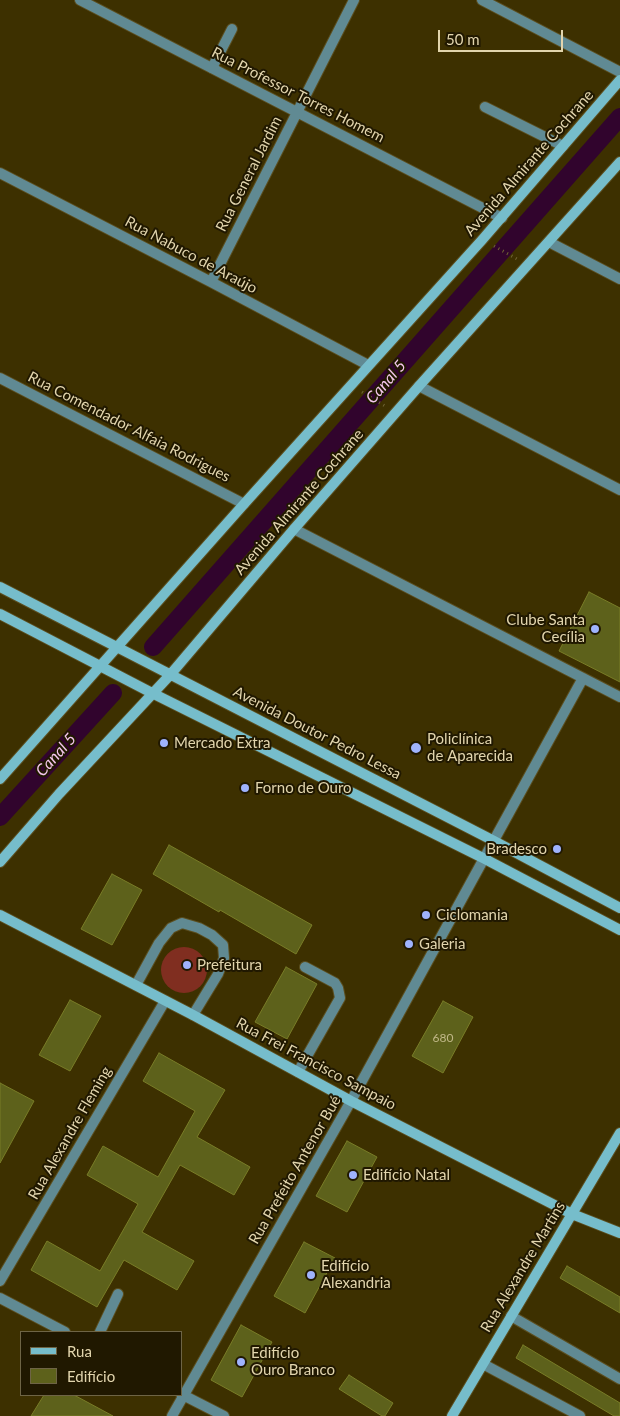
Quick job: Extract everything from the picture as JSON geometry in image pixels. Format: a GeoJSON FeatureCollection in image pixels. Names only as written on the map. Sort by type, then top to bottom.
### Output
{"type":"FeatureCollection","features":[{"type":"Feature","properties":{"kind":"main road","name":"Avenida Almirante Cochrane"},"geometry":{"type":"LineString","coordinates":[[0,779],[244,504],[502,218],[620,80]]}},
{"type":"Feature","properties":{"kind":"main road","name":"Avenida Almirante Cochrane"},"geometry":{"type":"LineString","coordinates":[[0,862],[59,794],[170,674],[419,386],[620,162]]}},
{"type":"Feature","properties":{"kind":"main road","name":"Avenida Doutor Pedro Lessa"},"geometry":{"type":"LineString","coordinates":[[0,587],[494,841],[620,908]]}},
{"type":"Feature","properties":{"kind":"main road"},"geometry":{"type":"LineString","coordinates":[[0,614],[152,693],[485,859],[620,930]]}},
{"type":"Feature","properties":{"kind":"main road","name":"Rua Frei Francisco Sampaio"},"geometry":{"type":"LineString","coordinates":[[0,915],[193,1015],[351,1101],[572,1214],[620,1233]]}},
{"type":"Feature","properties":{"kind":"main road","name":"Rua Alexandre Martins"},"geometry":{"type":"LineString","coordinates":[[452,1416],[620,1134]]}},
{"type":"Feature","properties":{"kind":"street","name":"Rua Professor Torres Homem"},"geometry":{"type":"LineString","coordinates":[[80,0],[502,218]]}},
{"type":"Feature","properties":{"kind":"street","name":"Rua General Jardim"},"geometry":{"type":"LineString","coordinates":[[211,282],[354,0]]}},
{"type":"Feature","properties":{"kind":"street"},"geometry":{"type":"LineString","coordinates":[[482,0],[620,72]]}},
{"type":"Feature","properties":{"kind":"street"},"geometry":{"type":"LineString","coordinates":[[212,68],[232,29]]}},
{"type":"Feature","properties":{"kind":"street"},"geometry":{"type":"LineString","coordinates":[[485,107],[563,146]]}},
{"type":"Feature","properties":{"kind":"street","name":"Rua Nabuco de Araújo"},"geometry":{"type":"LineString","coordinates":[[0,173],[368,366]]}},
{"type":"Feature","properties":{"kind":"street"},"geometry":{"type":"LineString","coordinates":[[549,242],[620,278]]}},
{"type":"Feature","properties":{"kind":"street","name":"Rua Comendador Alfaia Rodrigues"},"geometry":{"type":"LineString","coordinates":[[0,378],[244,504]]}},
{"type":"Feature","properties":{"kind":"street"},"geometry":{"type":"LineString","coordinates":[[419,386],[620,490]]}},
{"type":"Feature","properties":{"kind":"street"},"geometry":{"type":"LineString","coordinates":[[294,529],[620,697]]}},
{"type":"Feature","properties":{"kind":"street","name":"Rua Prefeito Antenor Bué"},"geometry":{"type":"LineString","coordinates":[[172,1416],[351,1101],[583,678]]}},
{"type":"Feature","properties":{"kind":"street"},"geometry":{"type":"LineString","coordinates":[[136,985],[159,943],[171,928],[182,923],[206,931],[223,945],[224,958],[218,974],[193,1015]]}},
{"type":"Feature","properties":{"kind":"street"},"geometry":{"type":"LineString","coordinates":[[298,1072],[340,998],[335,983],[305,967]]}},
{"type":"Feature","properties":{"kind":"street","name":"Rua Alexandre Fleming"},"geometry":{"type":"LineString","coordinates":[[0,1281],[165,1001]]}},
{"type":"Feature","properties":{"kind":"street"},"geometry":{"type":"LineString","coordinates":[[100,1331],[118,1294]]}},
{"type":"Feature","properties":{"kind":"street"},"geometry":{"type":"LineString","coordinates":[[0,1298],[63,1331]]}},
{"type":"Feature","properties":{"kind":"street"},"geometry":{"type":"LineString","coordinates":[[511,1316],[620,1378]]}},
{"type":"Feature","properties":{"kind":"street"},"geometry":{"type":"LineString","coordinates":[[483,1364],[580,1416]]}},
{"type":"Feature","properties":{"kind":"street"},"geometry":{"type":"LineString","coordinates":[[183,1394],[224,1416]]}},
{"type":"Feature","properties":{"kind":"path"},"geometry":{"type":"LineString","coordinates":[[491,245],[524,263]]}},
{"type":"Feature","properties":{"kind":"path"},"geometry":{"type":"LineString","coordinates":[[361,391],[391,410]]}},
{"type":"Feature","properties":{"kind":"shaded area"},"geometry":{"type":"Polygon","coordinates":[[[179,947],[189,947],[203,957],[207,970],[203,983],[197,989],[189,993],[179,993],[165,983],[161,975],[161,965],[171,951],[179,947]]]}},
{"type":"Feature","properties":{"kind":"building","name":"Clube Santa Cecília"},"geometry":{"type":"Polygon","coordinates":[[[589,592],[620,608],[620,682],[559,651],[589,592]]]}},
{"type":"Feature","properties":{"kind":"building"},"geometry":{"type":"Polygon","coordinates":[[[169,845],[312,925],[296,954],[153,874],[169,845]]]}},
{"type":"Feature","properties":{"kind":"building"},"geometry":{"type":"Polygon","coordinates":[[[112,874],[142,890],[112,945],[81,929],[112,874]]]}},
{"type":"Feature","properties":{"kind":"building"},"geometry":{"type":"Polygon","coordinates":[[[286,967],[317,984],[287,1039],[255,1022],[286,967]]]}},
{"type":"Feature","properties":{"kind":"building"},"geometry":{"type":"Polygon","coordinates":[[[70,1000],[101,1016],[70,1071],[39,1055],[70,1000]]]}},
{"type":"Feature","properties":{"kind":"building"},"geometry":{"type":"Polygon","coordinates":[[[443,1001],[473,1017],[443,1073],[412,1056],[443,1001]]]}},
{"type":"Feature","properties":{"kind":"building"},"geometry":{"type":"Polygon","coordinates":[[[159,1053],[225,1090],[197,1137],[250,1167],[234,1195],[180,1165],[142,1232],[194,1261],[177,1290],[124,1260],[97,1307],[31,1270],[47,1241],[100,1271],[138,1204],[87,1175],[103,1146],[158,1177],[195,1111],[143,1081],[159,1053]]]}},
{"type":"Feature","properties":{"kind":"building"},"geometry":{"type":"Polygon","coordinates":[[[0,1083],[34,1101],[0,1163],[0,1083]]]}},
{"type":"Feature","properties":{"kind":"building","name":"Edifício Natal"},"geometry":{"type":"Polygon","coordinates":[[[347,1141],[377,1157],[347,1212],[316,1196],[347,1141]]]}},
{"type":"Feature","properties":{"kind":"building","name":"Edifício Alexandria"},"geometry":{"type":"Polygon","coordinates":[[[304,1242],[335,1258],[305,1313],[274,1296],[304,1242]]]}},
{"type":"Feature","properties":{"kind":"building"},"geometry":{"type":"Polygon","coordinates":[[[567,1266],[620,1297],[620,1313],[560,1278],[567,1266]]]}},
{"type":"Feature","properties":{"kind":"building","name":"Edifício Ouro Branco"},"geometry":{"type":"Polygon","coordinates":[[[241,1325],[272,1342],[242,1397],[211,1380],[241,1325]]]}},
{"type":"Feature","properties":{"kind":"building"},"geometry":{"type":"Polygon","coordinates":[[[523,1345],[620,1403],[620,1416],[614,1416],[516,1358],[523,1345]]]}},
{"type":"Feature","properties":{"kind":"building"},"geometry":{"type":"Polygon","coordinates":[[[349,1375],[393,1403],[385,1416],[382,1416],[339,1389],[349,1375]]]}},
{"type":"Feature","properties":{"kind":"building"},"geometry":{"type":"Polygon","coordinates":[[[43,1396],[76,1396],[113,1416],[31,1416],[43,1396]]]}},
{"type":"Feature","properties":{"kind":"waterway","name":"Canal 5"},"geometry":{"type":"LineString","coordinates":[[153,647],[620,117]]}},
{"type":"Feature","properties":{"kind":"waterway","name":"Canal 5"},"geometry":{"type":"LineString","coordinates":[[0,817],[113,693]]}},
{"type":"Feature","properties":{"kind":"place","name":"Clube Santa Cecília"},"geometry":{"type":"Point","coordinates":[595,629]}},
{"type":"Feature","properties":{"kind":"place","name":"Mercado Extra"},"geometry":{"type":"Point","coordinates":[164,743]}},
{"type":"Feature","properties":{"kind":"place","name":"Policlínica de Aparecida"},"geometry":{"type":"Point","coordinates":[416,748]}},
{"type":"Feature","properties":{"kind":"place","name":"Forno de Ouro"},"geometry":{"type":"Point","coordinates":[245,788]}},
{"type":"Feature","properties":{"kind":"place","name":"Bradesco"},"geometry":{"type":"Point","coordinates":[557,849]}},
{"type":"Feature","properties":{"kind":"place","name":"Ciclomania"},"geometry":{"type":"Point","coordinates":[426,915]}},
{"type":"Feature","properties":{"kind":"place","name":"Galeria"},"geometry":{"type":"Point","coordinates":[409,944]}},
{"type":"Feature","properties":{"kind":"place","name":"Prefeitura"},"geometry":{"type":"Point","coordinates":[187,965]}},
{"type":"Feature","properties":{"kind":"place","name":"Edifício Natal"},"geometry":{"type":"Point","coordinates":[353,1175]}},
{"type":"Feature","properties":{"kind":"place","name":"Edifício Alexandria"},"geometry":{"type":"Point","coordinates":[311,1275]}},
{"type":"Feature","properties":{"kind":"place","name":"Edifício Ouro Branco"},"geometry":{"type":"Point","coordinates":[241,1362]}}]}
